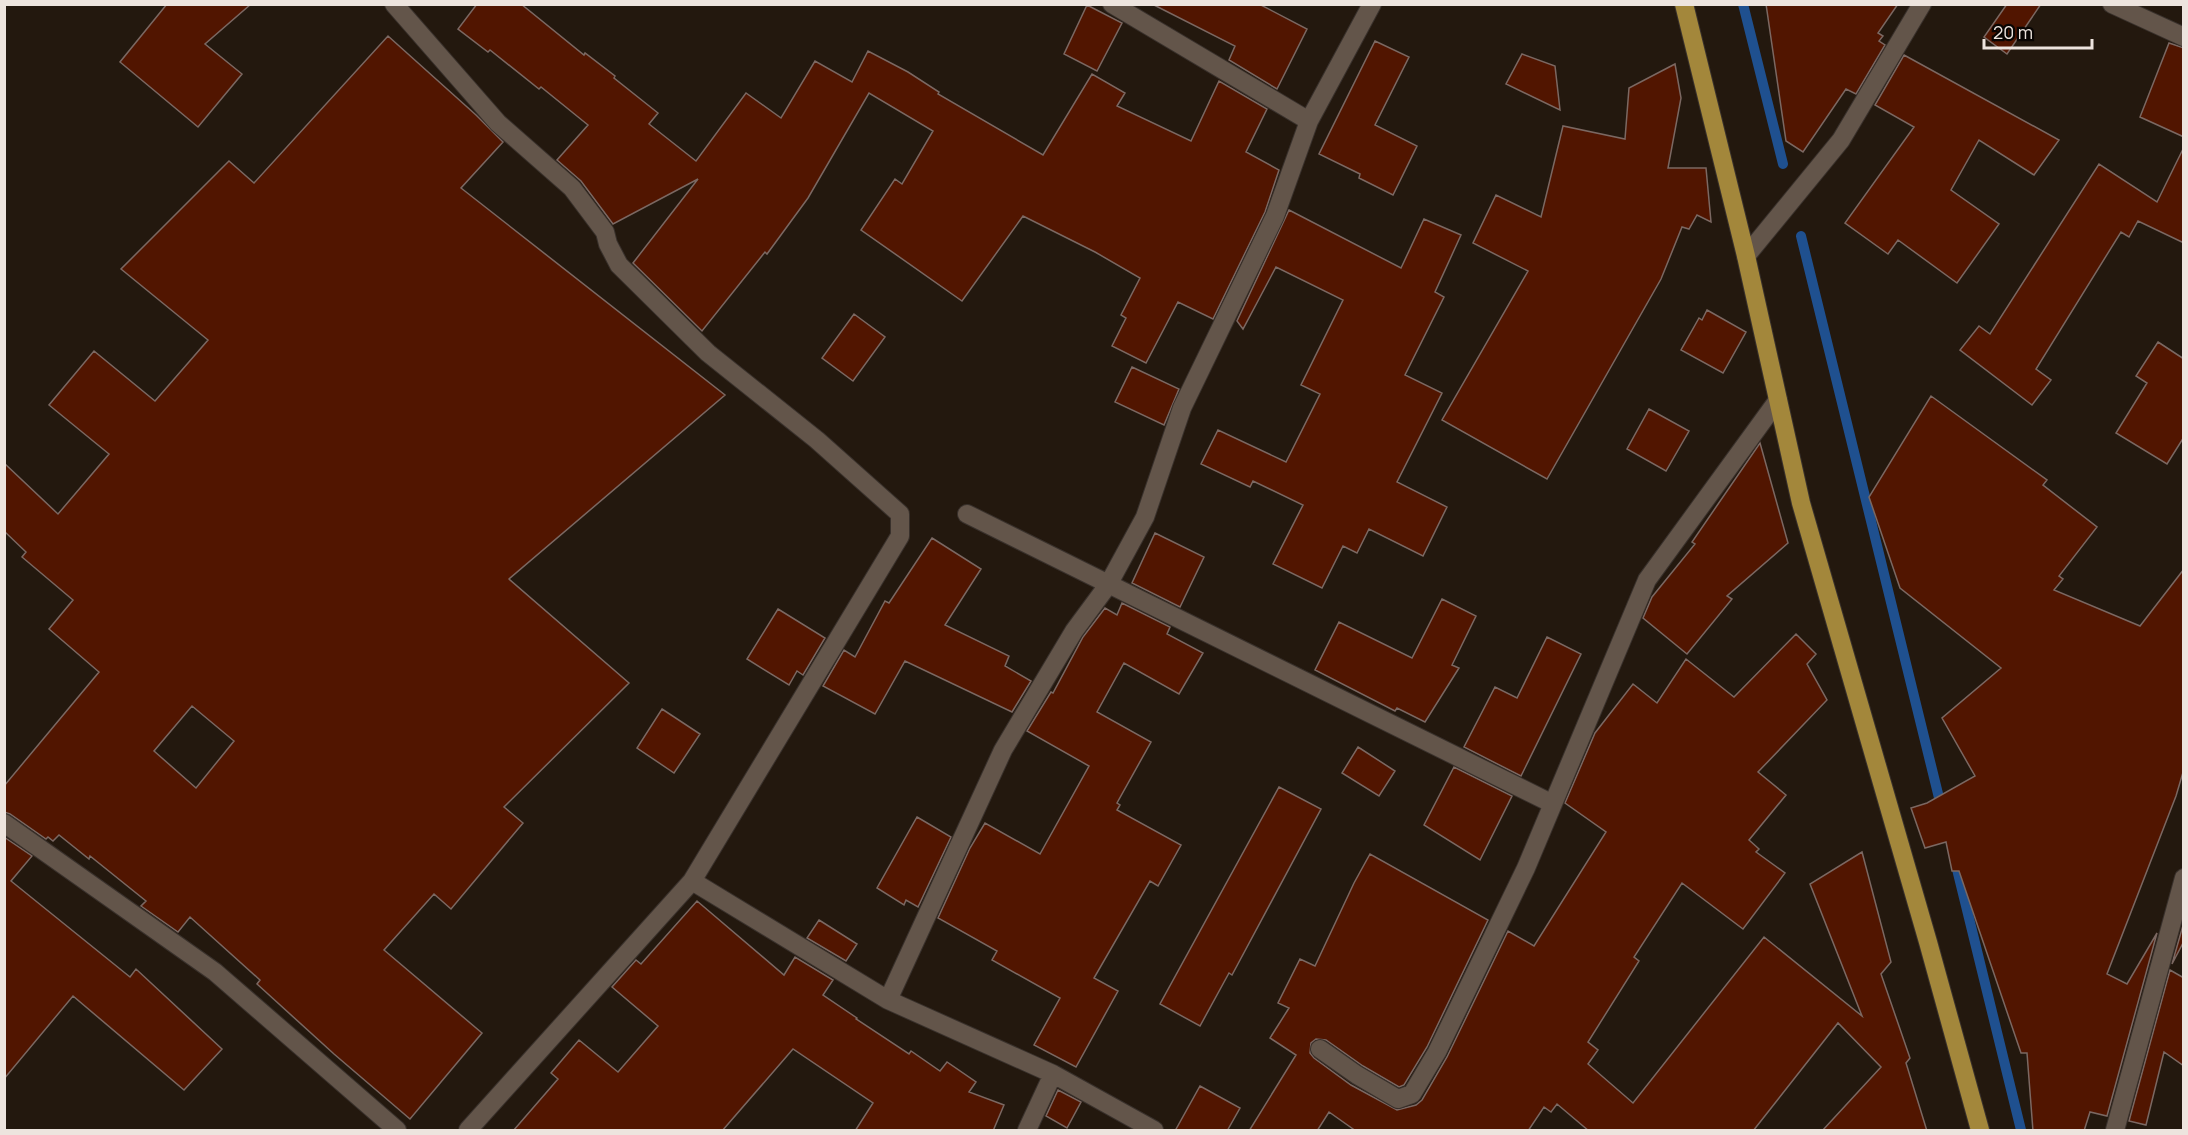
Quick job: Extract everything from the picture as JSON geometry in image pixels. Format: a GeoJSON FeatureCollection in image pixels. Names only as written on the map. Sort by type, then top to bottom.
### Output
{"type":"FeatureCollection","features":[{"type":"Feature","properties":{"kind":"main road"},"geometry":{"type":"LineString","coordinates":[[1684,4],[1746,256],[1801,503],[1980,1131]]}},
{"type":"Feature","properties":{"kind":"street"},"geometry":{"type":"LineString","coordinates":[[394,4],[498,123],[572,188],[605,232],[608,244],[619,265],[708,353],[817,440],[900,514],[900,536],[692,881],[468,1131]]}},
{"type":"Feature","properties":{"kind":"street"},"geometry":{"type":"LineString","coordinates":[[1112,4],[1309,121]]}},
{"type":"Feature","properties":{"kind":"street"},"geometry":{"type":"LineString","coordinates":[[888,1000],[1003,750],[1074,631],[1108,585],[1145,518],[1182,408],[1275,216],[1309,121],[1372,4]]}},
{"type":"Feature","properties":{"kind":"street"},"geometry":{"type":"LineString","coordinates":[[1746,256],[1841,140],[1922,4]]}},
{"type":"Feature","properties":{"kind":"street"},"geometry":{"type":"LineString","coordinates":[[2112,4],[2184,37]]}},
{"type":"Feature","properties":{"kind":"street"},"geometry":{"type":"LineString","coordinates":[[1320,1049],[1357,1076],[1398,1099],[1412,1094],[1437,1052],[1526,868],[1647,580],[1778,400]]}},
{"type":"Feature","properties":{"kind":"street"},"geometry":{"type":"LineString","coordinates":[[967,514],[1552,804]]}},
{"type":"Feature","properties":{"kind":"street"},"geometry":{"type":"LineString","coordinates":[[4,823],[215,972],[397,1131]]}},
{"type":"Feature","properties":{"kind":"street"},"geometry":{"type":"LineString","coordinates":[[2115,1131],[2184,878]]}},
{"type":"Feature","properties":{"kind":"street"},"geometry":{"type":"LineString","coordinates":[[692,881],[888,1000],[1053,1074],[1154,1131]]}},
{"type":"Feature","properties":{"kind":"street"},"geometry":{"type":"LineString","coordinates":[[1027,1131],[1053,1074]]}},
{"type":"Feature","properties":{"kind":"building"},"geometry":{"type":"Polygon","coordinates":[[[167,4],[251,4],[205,44],[242,74],[198,127],[120,62],[167,4]]]}},
{"type":"Feature","properties":{"kind":"building"},"geometry":{"type":"Polygon","coordinates":[[[477,4],[521,4],[584,55],[585,53],[615,76],[614,78],[658,113],[649,124],[696,161],[746,93],[781,118],[815,61],[852,82],[868,51],[908,72],[939,92],[938,94],[1043,155],[1092,74],[1125,93],[1117,106],[1191,141],[1219,81],[1267,109],[1246,152],[1279,170],[1265,212],[1213,319],[1178,302],[1146,363],[1112,346],[1126,318],[1121,315],[1140,278],[1095,252],[1023,216],[962,301],[861,230],[895,179],[902,184],[933,131],[869,93],[808,198],[767,254],[765,252],[702,331],[633,263],[698,179],[613,224],[581,181],[557,160],[588,125],[541,87],[539,89],[490,50],[488,52],[458,29],[477,4]]]}},
{"type":"Feature","properties":{"kind":"building"},"geometry":{"type":"Polygon","coordinates":[[[1152,4],[1259,4],[1307,29],[1277,89],[1229,60],[1235,46],[1152,4]]]}},
{"type":"Feature","properties":{"kind":"building"},"geometry":{"type":"Polygon","coordinates":[[[1766,4],[1898,4],[1878,33],[1883,36],[1879,41],[1885,45],[1856,94],[1846,89],[1803,152],[1786,141],[1766,4]]]}},
{"type":"Feature","properties":{"kind":"building"},"geometry":{"type":"Polygon","coordinates":[[[2007,4],[2041,4],[2007,54],[1984,37],[2007,4]]]}},
{"type":"Feature","properties":{"kind":"building"},"geometry":{"type":"Polygon","coordinates":[[[1087,5],[1122,23],[1097,71],[1064,54],[1087,5]]]}},
{"type":"Feature","properties":{"kind":"building"},"geometry":{"type":"Polygon","coordinates":[[[388,36],[503,142],[461,188],[725,395],[509,579],[629,683],[504,807],[523,823],[451,909],[434,894],[384,950],[482,1033],[410,1119],[257,984],[260,980],[190,917],[178,932],[141,906],[146,901],[90,856],[89,859],[59,835],[53,841],[48,837],[46,839],[4,812],[4,786],[99,672],[49,629],[73,600],[22,557],[26,552],[4,531],[4,463],[58,514],[109,454],[49,405],[94,351],[155,401],[208,340],[121,269],[229,161],[254,183],[388,36]],[[192,706],[154,751],[196,788],[234,741],[192,706]]]}},
{"type":"Feature","properties":{"kind":"building"},"geometry":{"type":"Polygon","coordinates":[[[1375,41],[1409,57],[1375,125],[1417,146],[1393,195],[1359,178],[1360,174],[1319,154],[1375,41]]]}},
{"type":"Feature","properties":{"kind":"building"},"geometry":{"type":"Polygon","coordinates":[[[2169,43],[2184,48],[2184,137],[2140,117],[2169,43]]]}},
{"type":"Feature","properties":{"kind":"building"},"geometry":{"type":"Polygon","coordinates":[[[1522,54],[1555,66],[1560,110],[1506,84],[1522,54]]]}},
{"type":"Feature","properties":{"kind":"building"},"geometry":{"type":"Polygon","coordinates":[[[1904,55],[2059,140],[2034,175],[1979,140],[1951,190],[1999,224],[1957,283],[1898,240],[1888,254],[1845,223],[1914,127],[1875,105],[1904,55]]]}},
{"type":"Feature","properties":{"kind":"building"},"geometry":{"type":"Polygon","coordinates":[[[1675,64],[1681,98],[1668,168],[1706,168],[1711,222],[1697,215],[1689,229],[1682,227],[1661,279],[1547,479],[1442,420],[1528,271],[1473,243],[1496,195],[1541,217],[1563,126],[1625,139],[1629,88],[1675,64]]]}},
{"type":"Feature","properties":{"kind":"building"},"geometry":{"type":"Polygon","coordinates":[[[2184,147],[2184,243],[2138,221],[2129,237],[2121,232],[2036,369],[2051,380],[2032,405],[1960,350],[1979,326],[1990,334],[2099,164],[2157,202],[2184,147]]]}},
{"type":"Feature","properties":{"kind":"building"},"geometry":{"type":"Polygon","coordinates":[[[1289,210],[1401,268],[1424,219],[1461,235],[1435,292],[1444,297],[1405,375],[1442,393],[1397,482],[1447,507],[1423,556],[1369,529],[1357,553],[1343,546],[1322,588],[1273,564],[1303,505],[1253,481],[1250,487],[1201,464],[1218,430],[1286,462],[1320,394],[1301,385],[1343,300],[1276,267],[1243,329],[1237,321],[1289,210]]]}},
{"type":"Feature","properties":{"kind":"building"},"geometry":{"type":"Polygon","coordinates":[[[1707,310],[1746,332],[1723,373],[1681,350],[1699,318],[1702,320],[1707,310]]]}},
{"type":"Feature","properties":{"kind":"building"},"geometry":{"type":"Polygon","coordinates":[[[854,314],[885,337],[853,381],[822,358],[854,314]]]}},
{"type":"Feature","properties":{"kind":"building"},"geometry":{"type":"Polygon","coordinates":[[[2158,342],[2184,359],[2184,437],[2167,464],[2116,433],[2147,383],[2136,376],[2158,342]]]}},
{"type":"Feature","properties":{"kind":"building"},"geometry":{"type":"Polygon","coordinates":[[[1132,367],[1179,389],[1164,425],[1115,402],[1132,367]]]}},
{"type":"Feature","properties":{"kind":"building"},"geometry":{"type":"Polygon","coordinates":[[[1931,396],[2047,480],[2043,485],[2097,527],[2059,576],[2063,579],[2054,590],[2140,626],[2184,569],[2184,769],[2176,796],[2107,974],[2127,984],[2157,933],[2107,1116],[2090,1112],[2084,1131],[2033,1131],[2027,1053],[2021,1053],[1959,871],[1952,871],[1946,842],[1925,848],[1911,808],[1927,803],[1975,776],[1942,718],[2001,668],[1900,588],[1869,497],[1931,396]]]}},
{"type":"Feature","properties":{"kind":"building"},"geometry":{"type":"Polygon","coordinates":[[[1649,409],[1689,431],[1666,471],[1627,449],[1649,409]]]}},
{"type":"Feature","properties":{"kind":"building"},"geometry":{"type":"Polygon","coordinates":[[[1760,443],[1788,543],[1727,596],[1732,599],[1687,654],[1643,618],[1652,597],[1695,544],[1692,542],[1760,443]]]}},
{"type":"Feature","properties":{"kind":"building"},"geometry":{"type":"Polygon","coordinates":[[[1155,533],[1204,557],[1180,607],[1132,583],[1155,533]]]}},
{"type":"Feature","properties":{"kind":"building"},"geometry":{"type":"Polygon","coordinates":[[[932,538],[981,569],[945,625],[1009,656],[1005,666],[1031,681],[1012,712],[905,661],[875,714],[823,686],[844,650],[855,657],[885,601],[889,603],[932,538]]]}},
{"type":"Feature","properties":{"kind":"building"},"geometry":{"type":"Polygon","coordinates":[[[1442,599],[1476,616],[1452,665],[1459,668],[1425,722],[1397,708],[1395,711],[1315,670],[1339,622],[1412,658],[1442,599]]]}},
{"type":"Feature","properties":{"kind":"building"},"geometry":{"type":"Polygon","coordinates":[[[1122,603],[1170,627],[1167,634],[1203,653],[1179,694],[1124,663],[1097,712],[1151,742],[1117,803],[1120,805],[1117,810],[1181,845],[1158,886],[1150,881],[1094,978],[1118,991],[1076,1067],[1034,1045],[1060,998],[992,960],[997,951],[938,918],[970,848],[985,823],[1040,854],[1089,766],[1027,731],[1051,692],[1053,693],[1083,637],[1105,608],[1117,615],[1122,603]]]}},
{"type":"Feature","properties":{"kind":"building"},"geometry":{"type":"Polygon","coordinates":[[[778,609],[825,638],[803,675],[797,671],[789,685],[747,659],[778,609]]]}},
{"type":"Feature","properties":{"kind":"building"},"geometry":{"type":"Polygon","coordinates":[[[1796,634],[1816,654],[1807,664],[1827,700],[1758,772],[1786,795],[1749,840],[1759,849],[1756,852],[1785,873],[1743,929],[1682,883],[1634,957],[1639,961],[1588,1042],[1598,1050],[1588,1064],[1633,1103],[1764,937],[1862,1016],[1810,884],[1862,852],[1891,962],[1881,974],[1910,1058],[1906,1063],[1927,1131],[1822,1131],[1881,1067],[1838,1023],[1753,1131],[1589,1131],[1557,1104],[1551,1112],[1544,1107],[1528,1131],[1356,1131],[1329,1112],[1317,1131],[1249,1131],[1296,1055],[1270,1038],[1289,1008],[1278,1003],[1300,959],[1315,966],[1370,854],[1488,920],[1427,1047],[1404,1085],[1399,1087],[1363,1066],[1326,1040],[1316,1039],[1311,1043],[1310,1053],[1314,1058],[1351,1085],[1397,1110],[1416,1105],[1422,1100],[1447,1057],[1508,931],[1534,946],[1606,832],[1565,803],[1595,733],[1633,684],[1657,703],[1686,659],[1734,697],[1796,634]]]}},
{"type":"Feature","properties":{"kind":"building"},"geometry":{"type":"Polygon","coordinates":[[[1547,637],[1581,654],[1521,776],[1464,747],[1495,687],[1517,698],[1547,637]]]}},
{"type":"Feature","properties":{"kind":"building"},"geometry":{"type":"Polygon","coordinates":[[[662,709],[700,734],[674,773],[637,748],[662,709]]]}},
{"type":"Feature","properties":{"kind":"building"},"geometry":{"type":"Polygon","coordinates":[[[1358,747],[1395,771],[1379,796],[1342,773],[1358,747]]]}},
{"type":"Feature","properties":{"kind":"building"},"geometry":{"type":"Polygon","coordinates":[[[1454,767],[1512,796],[1480,860],[1424,825],[1454,767]]]}},
{"type":"Feature","properties":{"kind":"building"},"geometry":{"type":"Polygon","coordinates":[[[1279,787],[1321,809],[1232,975],[1229,973],[1200,1026],[1160,1004],[1279,787]]]}},
{"type":"Feature","properties":{"kind":"building"},"geometry":{"type":"Polygon","coordinates":[[[917,817],[951,837],[918,907],[906,900],[904,905],[877,888],[917,817]]]}},
{"type":"Feature","properties":{"kind":"building"},"geometry":{"type":"Polygon","coordinates":[[[4,837],[32,856],[11,881],[130,977],[136,969],[222,1049],[184,1090],[73,996],[4,1079],[4,837]]]}},
{"type":"Feature","properties":{"kind":"building"},"geometry":{"type":"Polygon","coordinates":[[[697,901],[784,975],[795,957],[833,980],[823,995],[856,1019],[909,1054],[911,1051],[940,1071],[947,1062],[976,1082],[969,1092],[1004,1105],[993,1131],[855,1131],[873,1103],[793,1049],[722,1131],[513,1131],[558,1079],[551,1073],[579,1040],[618,1072],[658,1026],[612,987],[636,960],[641,964],[697,901]]]}},
{"type":"Feature","properties":{"kind":"building"},"geometry":{"type":"Polygon","coordinates":[[[819,920],[857,944],[846,961],[807,938],[819,920]]]}},
{"type":"Feature","properties":{"kind":"building"},"geometry":{"type":"Polygon","coordinates":[[[2184,922],[2184,941],[2172,964],[2184,922]]]}},
{"type":"Feature","properties":{"kind":"building"},"geometry":{"type":"Polygon","coordinates":[[[2170,970],[2184,978],[2184,1066],[2164,1052],[2146,1125],[2129,1121],[2170,970]]]}},
{"type":"Feature","properties":{"kind":"building"},"geometry":{"type":"Polygon","coordinates":[[[1200,1086],[1240,1108],[1227,1131],[1175,1131],[1200,1086]]]}},
{"type":"Feature","properties":{"kind":"building"},"geometry":{"type":"Polygon","coordinates":[[[1058,1090],[1081,1102],[1067,1128],[1046,1116],[1058,1090]]]}},
{"type":"Feature","properties":{"kind":"waterway"},"geometry":{"type":"LineString","coordinates":[[1743,4],[1783,164]]}},
{"type":"Feature","properties":{"kind":"waterway"},"geometry":{"type":"LineString","coordinates":[[1801,236],[1942,810]]}},
{"type":"Feature","properties":{"kind":"waterway"},"geometry":{"type":"LineString","coordinates":[[1954,857],[2021,1130]]}}]}
